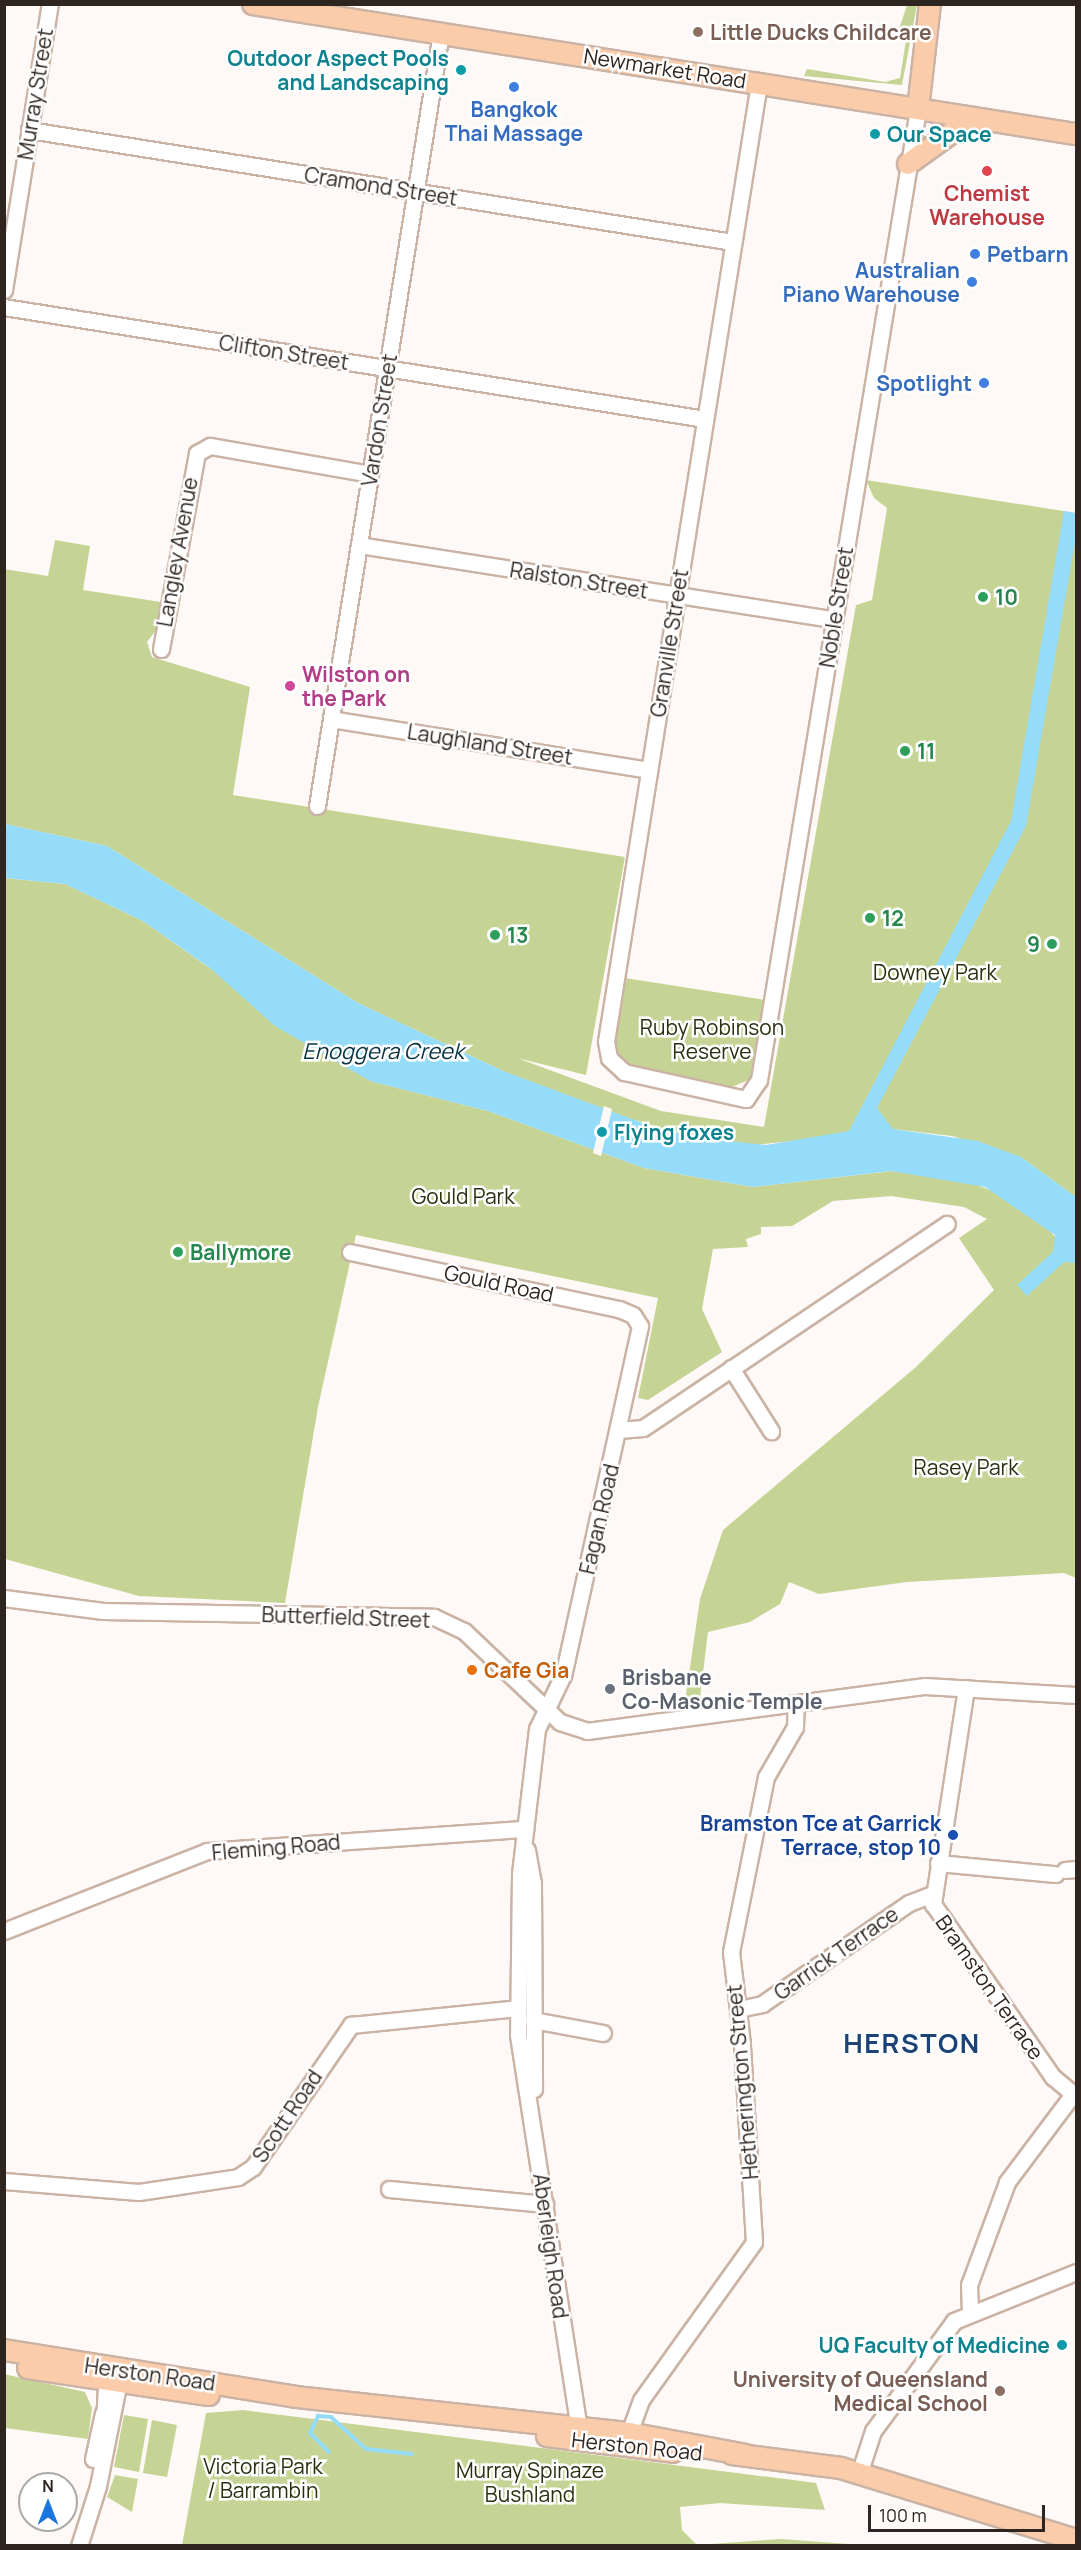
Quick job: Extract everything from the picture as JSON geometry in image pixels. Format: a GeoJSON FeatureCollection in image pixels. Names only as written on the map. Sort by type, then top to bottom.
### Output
{"type":"FeatureCollection","features":[{"type":"Feature","properties":{"kind":"main road","name":"Newmarket Road"},"geometry":{"type":"LineString","coordinates":[[253,4],[1077,134]]}},
{"type":"Feature","properties":{"kind":"main road"},"geometry":{"type":"LineString","coordinates":[[918,109],[930,4]]}},
{"type":"Feature","properties":{"kind":"main road"},"geometry":{"type":"LineString","coordinates":[[908,164],[972,118]]}},
{"type":"Feature","properties":{"kind":"main road","name":"Herston Road"},"geometry":{"type":"LineString","coordinates":[[4,2350],[113,2376]]}},
{"type":"Feature","properties":{"kind":"main road","name":"Herston Road"},"geometry":{"type":"LineString","coordinates":[[4,2362],[573,2431],[745,2455]]}},
{"type":"Feature","properties":{"kind":"main road","name":"Herston Road"},"geometry":{"type":"LineString","coordinates":[[573,2431],[629,2433],[859,2474],[1077,2540]]}},
{"type":"Feature","properties":{"kind":"street","name":"Murray Street"},"geometry":{"type":"LineString","coordinates":[[4,290],[50,4]]}},
{"type":"Feature","properties":{"kind":"street","name":"Vardon Street"},"geometry":{"type":"LineString","coordinates":[[317,806],[441,33]]}},
{"type":"Feature","properties":{"kind":"street","name":"Granville Street"},"geometry":{"type":"LineString","coordinates":[[746,1100],[638,1077],[609,1058],[606,1041],[759,83]]}},
{"type":"Feature","properties":{"kind":"street","name":"Noble Street"},"geometry":{"type":"LineString","coordinates":[[746,1100],[759,1080],[918,109]]}},
{"type":"Feature","properties":{"kind":"street","name":"Cramond Street"},"geometry":{"type":"LineString","coordinates":[[30,130],[733,242]]}},
{"type":"Feature","properties":{"kind":"street","name":"Clifton Street"},"geometry":{"type":"LineString","coordinates":[[4,307],[705,419]]}},
{"type":"Feature","properties":{"kind":"street","name":"Langley Avenue"},"geometry":{"type":"LineString","coordinates":[[161,649],[197,453],[210,447],[370,474]]}},
{"type":"Feature","properties":{"kind":"street","name":"Ralston Street"},"geometry":{"type":"LineString","coordinates":[[359,545],[834,620]]}},
{"type":"Feature","properties":{"kind":"street","name":"Laughland Street"},"geometry":{"type":"LineString","coordinates":[[331,719],[649,770]]}},
{"type":"Feature","properties":{"kind":"street"},"geometry":{"type":"LineString","coordinates":[[619,1430],[643,1428],[947,1224]]}},
{"type":"Feature","properties":{"kind":"street","name":"Gould Road"},"geometry":{"type":"LineString","coordinates":[[350,1252],[619,1309],[633,1315],[640,1326]]}},
{"type":"Feature","properties":{"kind":"street","name":"Fagan Road"},"geometry":{"type":"LineString","coordinates":[[546,1707],[563,1675],[619,1430],[640,1326]]}},
{"type":"Feature","properties":{"kind":"street"},"geometry":{"type":"LineString","coordinates":[[731,1368],[771,1431]]}},
{"type":"Feature","properties":{"kind":"street","name":"Butterfield Street"},"geometry":{"type":"LineString","coordinates":[[4,1598],[103,1611],[434,1617],[464,1632],[560,1722],[587,1731],[919,1686],[1077,1695]]}},
{"type":"Feature","properties":{"kind":"street","name":"Bramston Terrace"},"geometry":{"type":"LineString","coordinates":[[966,1688],[932,1894],[936,1910],[1046,2068],[1075,2095]]}},
{"type":"Feature","properties":{"kind":"street","name":"Hetherington Street"},"geometry":{"type":"LineString","coordinates":[[629,2433],[641,2400],[754,2242],[739,2009],[730,1952],[766,1777],[795,1727],[796,1703]]}},
{"type":"Feature","properties":{"kind":"street","name":"Aberleigh Road"},"geometry":{"type":"LineString","coordinates":[[546,1707],[537,1729],[525,1832],[517,2008],[572,2389],[573,2431]]}},
{"type":"Feature","properties":{"kind":"street","name":"Aberleigh Road"},"geometry":{"type":"LineString","coordinates":[[525,1832],[533,1880],[531,2103]]}},
{"type":"Feature","properties":{"kind":"street","name":"Fleming Road"},"geometry":{"type":"LineString","coordinates":[[4,1931],[207,1851],[525,1832]]}},
{"type":"Feature","properties":{"kind":"street"},"geometry":{"type":"LineString","coordinates":[[938,1863],[1065,1871]]}},
{"type":"Feature","properties":{"kind":"street","name":"Garrick Terrace"},"geometry":{"type":"LineString","coordinates":[[739,2009],[762,2004],[909,1902],[932,1894]]}},
{"type":"Feature","properties":{"kind":"street","name":"Scott Road"},"geometry":{"type":"LineString","coordinates":[[4,2181],[139,2192],[238,2177],[254,2167],[351,2025],[517,2008]]}},
{"type":"Feature","properties":{"kind":"street"},"geometry":{"type":"LineString","coordinates":[[533,2020],[603,2033]]}},
{"type":"Feature","properties":{"kind":"street"},"geometry":{"type":"LineString","coordinates":[[970,2313],[969,2285],[1008,2182],[1075,2095]]}},
{"type":"Feature","properties":{"kind":"street"},"geometry":{"type":"LineString","coordinates":[[389,2189],[545,2204]]}},
{"type":"Feature","properties":{"kind":"street"},"geometry":{"type":"LineString","coordinates":[[859,2474],[873,2431],[954,2321],[1077,2272]]}},
{"type":"Feature","properties":{"kind":"street"},"geometry":{"type":"LineString","coordinates":[[80,2541],[103,2413],[113,2376]]}},
{"type":"Feature","properties":{"kind":"street"},"geometry":{"type":"LineString","coordinates":[[80,2541],[105,2449],[113,2376]]}},
{"type":"Feature","properties":{"kind":"street"},"geometry":{"type":"LineString","coordinates":[[103,2413],[105,2449]]}},
{"type":"Feature","properties":{"kind":"green space"},"geometry":{"type":"Polygon","coordinates":[[[907,5],[917,5],[902,85],[804,76],[807,69],[885,82],[900,78],[907,34],[899,29],[907,5]]]}},
{"type":"Feature","properties":{"kind":"green space","name":"Downey Park"},"geometry":{"type":"Polygon","coordinates":[[[866,480],[1076,513],[1076,1197],[1021,1157],[952,1136],[893,1129],[755,1145],[679,1133],[631,1119],[503,1071],[358,1003],[107,846],[5,824],[4,569],[48,576],[55,540],[90,546],[83,590],[161,602],[157,629],[147,642],[152,657],[250,687],[233,795],[625,857],[586,1075],[517,1058],[661,1111],[764,1127],[856,605],[872,600],[887,508],[874,498],[866,480]]]}},
{"type":"Feature","properties":{"kind":"green space"},"geometry":{"type":"Polygon","coordinates":[[[4,878],[65,884],[143,921],[370,1081],[488,1111],[644,1168],[753,1187],[892,1171],[969,1182],[1000,1194],[1044,1224],[1076,1261],[1076,1578],[1064,1573],[907,1582],[819,1594],[789,1582],[780,1604],[750,1622],[708,1632],[700,1698],[685,1701],[700,1599],[723,1530],[916,1367],[994,1290],[959,1238],[987,1219],[964,1207],[891,1196],[833,1201],[792,1226],[761,1227],[761,1234],[746,1239],[748,1247],[713,1249],[702,1309],[722,1352],[648,1400],[638,1398],[658,1298],[356,1235],[318,1407],[285,1603],[139,1596],[5,1559],[4,878]]]}},
{"type":"Feature","properties":{"kind":"green space","name":"Ruby Robinson Reserve"},"geometry":{"type":"Polygon","coordinates":[[[625,978],[766,1000],[751,1079],[727,1089],[631,1069],[615,1048],[625,978]]]}},
{"type":"Feature","properties":{"kind":"green space"},"geometry":{"type":"Polygon","coordinates":[[[4,2374],[85,2392],[92,2408],[88,2439],[5,2428],[4,2374]]]}},
{"type":"Feature","properties":{"kind":"green space","name":"Victoria Park / Barrambin"},"geometry":{"type":"Polygon","coordinates":[[[243,2410],[816,2483],[825,2510],[720,2503],[680,2507],[682,2530],[697,2545],[182,2545],[206,2413],[243,2410]]]}},
{"type":"Feature","properties":{"kind":"green space"},"geometry":{"type":"Polygon","coordinates":[[[124,2415],[148,2419],[139,2472],[114,2467],[124,2415]]]}},
{"type":"Feature","properties":{"kind":"green space"},"geometry":{"type":"Polygon","coordinates":[[[152,2420],[177,2425],[167,2477],[143,2473],[152,2420]]]}},
{"type":"Feature","properties":{"kind":"green space"},"geometry":{"type":"Polygon","coordinates":[[[115,2475],[138,2479],[132,2512],[107,2497],[115,2475]]]}},
{"type":"Feature","properties":{"kind":"green space"},"geometry":{"type":"Polygon","coordinates":[[[781,2539],[862,2545],[697,2545],[781,2539]]]}},
{"type":"Feature","properties":{"kind":"water","name":"Enoggera Creek"},"geometry":{"type":"Polygon","coordinates":[[[1064,511],[1076,513],[1076,536],[1026,826],[877,1108],[893,1129],[978,1141],[1021,1157],[1076,1197],[1076,1263],[1064,1262],[1027,1296],[1017,1285],[1053,1252],[1055,1235],[985,1187],[891,1171],[753,1187],[644,1168],[488,1111],[370,1081],[275,1026],[210,968],[143,921],[65,884],[5,878],[5,824],[107,846],[358,1003],[503,1071],[656,1128],[706,1139],[766,1145],[849,1131],[1011,821],[1064,511]]]}},
{"type":"Feature","properties":{"kind":"pier"},"geometry":{"type":"Polygon","coordinates":[[[604,1106],[612,1109],[601,1156],[593,1153],[604,1106]]]}},
{"type":"Feature","properties":{"kind":"waterway"},"geometry":{"type":"LineString","coordinates":[[329,2452],[310,2433],[318,2416],[331,2417],[366,2449],[412,2454]]}},
{"type":"Feature","properties":{"kind":"place","name":"Little Ducks Childcare"},"geometry":{"type":"Point","coordinates":[698,32]}},
{"type":"Feature","properties":{"kind":"place","name":"Outdoor Aspect Pools and Landscaping"},"geometry":{"type":"Point","coordinates":[461,70]}},
{"type":"Feature","properties":{"kind":"place","name":"Bangkok Thai Massage"},"geometry":{"type":"Point","coordinates":[514,87]}},
{"type":"Feature","properties":{"kind":"place","name":"Our Space"},"geometry":{"type":"Point","coordinates":[875,134]}},
{"type":"Feature","properties":{"kind":"place","name":"Chemist Warehouse"},"geometry":{"type":"Point","coordinates":[987,171]}},
{"type":"Feature","properties":{"kind":"place","name":"Petbarn"},"geometry":{"type":"Point","coordinates":[975,254]}},
{"type":"Feature","properties":{"kind":"place","name":"Australian Piano Warehouse"},"geometry":{"type":"Point","coordinates":[972,282]}},
{"type":"Feature","properties":{"kind":"place","name":"Spotlight"},"geometry":{"type":"Point","coordinates":[984,383]}},
{"type":"Feature","properties":{"kind":"place","name":"10"},"geometry":{"type":"Point","coordinates":[983,597]}},
{"type":"Feature","properties":{"kind":"place","name":"Wilston on the Park"},"geometry":{"type":"Point","coordinates":[290,686]}},
{"type":"Feature","properties":{"kind":"place","name":"11"},"geometry":{"type":"Point","coordinates":[905,751]}},
{"type":"Feature","properties":{"kind":"place","name":"12"},"geometry":{"type":"Point","coordinates":[870,918]}},
{"type":"Feature","properties":{"kind":"place","name":"13"},"geometry":{"type":"Point","coordinates":[495,935]}},
{"type":"Feature","properties":{"kind":"place","name":"9"},"geometry":{"type":"Point","coordinates":[1052,944]}},
{"type":"Feature","properties":{"kind":"place","name":"Flying foxes"},"geometry":{"type":"Point","coordinates":[602,1132]}},
{"type":"Feature","properties":{"kind":"place","name":"Ballymore"},"geometry":{"type":"Point","coordinates":[178,1252]}},
{"type":"Feature","properties":{"kind":"place","name":"Cafe Gia"},"geometry":{"type":"Point","coordinates":[472,1670]}},
{"type":"Feature","properties":{"kind":"place","name":"Brisbane Co-Masonic Temple"},"geometry":{"type":"Point","coordinates":[610,1689]}},
{"type":"Feature","properties":{"kind":"place","name":"Bramston Tce at Garrick Terrace, stop 10"},"geometry":{"type":"Point","coordinates":[953,1835]}},
{"type":"Feature","properties":{"kind":"place","name":"UQ Faculty of Medicine"},"geometry":{"type":"Point","coordinates":[1062,2345]}},
{"type":"Feature","properties":{"kind":"place","name":"University of Queensland Medical School"},"geometry":{"type":"Point","coordinates":[1000,2391]}},
{"type":"Feature","properties":{"kind":"district","name":"HERSTON"},"geometry":{"type":"Point","coordinates":[912,2043]}},
{"type":"Feature","properties":{"kind":"park label","name":"Gould Park"},"geometry":{"type":"Point","coordinates":[463,1196]}},
{"type":"Feature","properties":{"kind":"park label","name":"Rasey Park"},"geometry":{"type":"Point","coordinates":[966,1467]}},
{"type":"Feature","properties":{"kind":"park label","name":"Murray Spinaze Bushland"},"geometry":{"type":"Point","coordinates":[530,2482]}}]}
